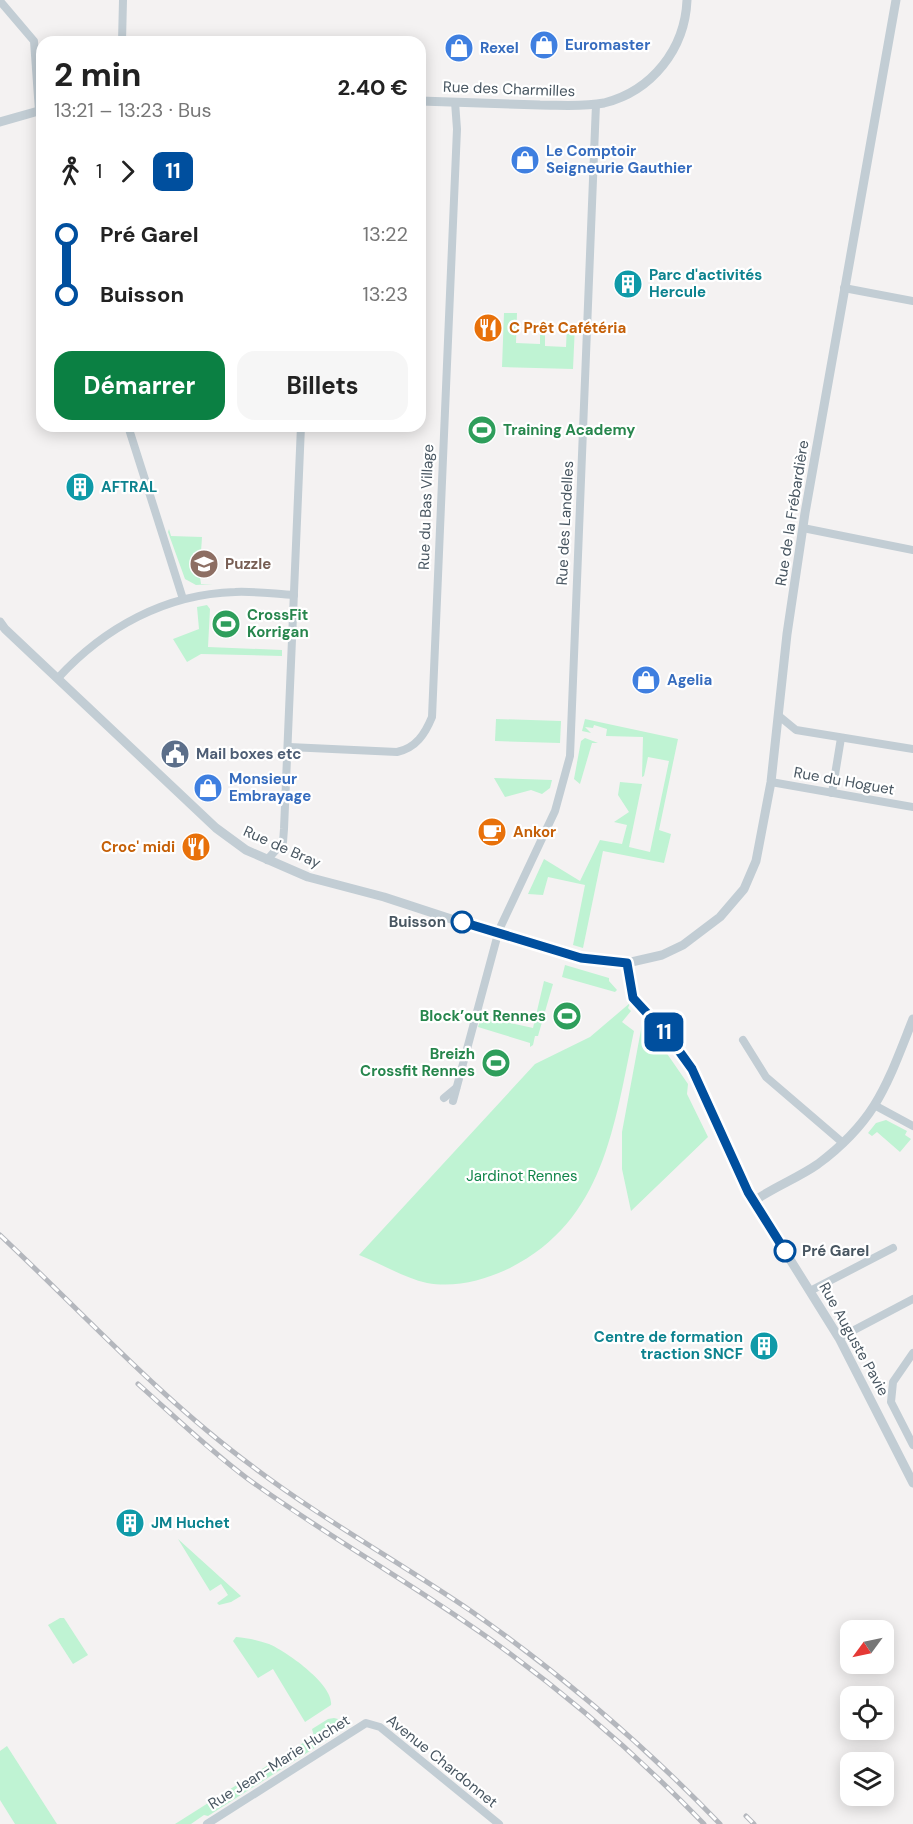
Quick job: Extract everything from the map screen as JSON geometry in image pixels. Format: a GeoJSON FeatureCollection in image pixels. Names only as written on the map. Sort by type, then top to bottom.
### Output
{"type":"FeatureCollection","features":[{"type":"Feature","properties":{"kind":"street"},"geometry":{"type":"LineString","coordinates":[[122,36],[123,0]]}},
{"type":"Feature","properties":{"kind":"street"},"geometry":{"type":"LineString","coordinates":[[596,104],[615,99],[634,90],[666,63],[681,35],[687,0]]}},
{"type":"Feature","properties":{"kind":"street","name":"Rue de la Frébardière"},"geometry":{"type":"LineString","coordinates":[[627,963],[652,958],[683,945],[720,917],[744,889],[756,861],[771,782],[803,528],[896,0]]}},
{"type":"Feature","properties":{"kind":"street"},"geometry":{"type":"LineString","coordinates":[[0,1],[34,41],[36,64]]}},
{"type":"Feature","properties":{"kind":"street","name":"Rue des Charmilles"},"geometry":{"type":"LineString","coordinates":[[426,101],[583,106],[596,104]]}},
{"type":"Feature","properties":{"kind":"street","name":"Rue du Bas Village"},"geometry":{"type":"LineString","coordinates":[[289,747],[397,752],[405,750],[420,739],[432,717],[457,129],[455,102]]}},
{"type":"Feature","properties":{"kind":"street","name":"Rue des Landelles"},"geometry":{"type":"LineString","coordinates":[[453,1101],[498,934],[554,812],[570,756],[596,104]]}},
{"type":"Feature","properties":{"kind":"street"},"geometry":{"type":"LineString","coordinates":[[0,122],[36,111]]}},
{"type":"Feature","properties":{"kind":"street"},"geometry":{"type":"LineString","coordinates":[[844,288],[913,301]]}},
{"type":"Feature","properties":{"kind":"street"},"geometry":{"type":"LineString","coordinates":[[130,432],[183,599]]}},
{"type":"Feature","properties":{"kind":"street"},"geometry":{"type":"LineString","coordinates":[[267,860],[283,842],[289,747],[301,432]]}},
{"type":"Feature","properties":{"kind":"street"},"geometry":{"type":"LineString","coordinates":[[803,528],[913,550]]}},
{"type":"Feature","properties":{"kind":"street"},"geometry":{"type":"LineString","coordinates":[[58,678],[93,645],[115,629],[139,615],[183,599],[237,592],[294,596]]}},
{"type":"Feature","properties":{"kind":"street","name":"Rue de Bray"},"geometry":{"type":"LineString","coordinates":[[0,622],[216,828],[246,849],[308,877],[384,897],[498,934],[581,958],[627,963]]}},
{"type":"Feature","properties":{"kind":"street"},"geometry":{"type":"LineString","coordinates":[[779,716],[796,730],[913,749]]}},
{"type":"Feature","properties":{"kind":"street"},"geometry":{"type":"LineString","coordinates":[[832,793],[841,738]]}},
{"type":"Feature","properties":{"kind":"street","name":"Rue du Hoguet"},"geometry":{"type":"LineString","coordinates":[[771,782],[913,807]]}},
{"type":"Feature","properties":{"kind":"street","name":"Rue Auguste Pavie"},"geometry":{"type":"LineString","coordinates":[[627,963],[633,998],[669,1037],[698,1079],[733,1160],[754,1201],[839,1338],[913,1483]]}},
{"type":"Feature","properties":{"kind":"street"},"geometry":{"type":"LineString","coordinates":[[754,1201],[817,1165],[856,1132],[876,1106],[913,1019]]}},
{"type":"Feature","properties":{"kind":"street"},"geometry":{"type":"LineString","coordinates":[[743,1040],[766,1077],[843,1143]]}},
{"type":"Feature","properties":{"kind":"street"},"geometry":{"type":"LineString","coordinates":[[444,1098],[458,1087]]}},
{"type":"Feature","properties":{"kind":"street"},"geometry":{"type":"LineString","coordinates":[[876,1106],[913,1126]]}},
{"type":"Feature","properties":{"kind":"street"},"geometry":{"type":"LineString","coordinates":[[810,1291],[893,1248]]}},
{"type":"Feature","properties":{"kind":"street"},"geometry":{"type":"LineString","coordinates":[[839,1338],[913,1299]]}},
{"type":"Feature","properties":{"kind":"street"},"geometry":{"type":"LineString","coordinates":[[913,1353],[893,1382],[891,1402],[913,1445]]}},
{"type":"Feature","properties":{"kind":"street","name":"Rue Jean-Marie Huchet"},"geometry":{"type":"LineString","coordinates":[[207,1824],[366,1723]]}},
{"type":"Feature","properties":{"kind":"street","name":"Avenue Chardonnet"},"geometry":{"type":"LineString","coordinates":[[366,1723],[380,1727],[499,1824]]}},
{"type":"Feature","properties":{"kind":"green space"},"geometry":{"type":"Polygon","coordinates":[[[504,313],[517,313],[516,343],[540,344],[540,335],[545,335],[545,346],[566,347],[567,325],[575,325],[573,369],[502,367],[504,313]]]}},
{"type":"Feature","properties":{"kind":"green space"},"geometry":{"type":"Polygon","coordinates":[[[169,529],[171,536],[202,537],[201,552],[193,553],[195,576],[200,577],[201,584],[213,584],[196,585],[185,579],[168,532],[169,529]]]}},
{"type":"Feature","properties":{"kind":"green space"},"geometry":{"type":"Polygon","coordinates":[[[207,605],[210,609],[208,647],[282,650],[282,656],[201,654],[187,662],[173,639],[199,629],[197,607],[207,605]]]}},
{"type":"Feature","properties":{"kind":"green space"},"geometry":{"type":"Polygon","coordinates":[[[496,719],[561,721],[560,743],[495,741],[496,719]]]}},
{"type":"Feature","properties":{"kind":"green space"},"geometry":{"type":"Polygon","coordinates":[[[585,719],[678,739],[659,830],[671,834],[664,863],[603,851],[583,948],[573,945],[585,885],[548,877],[543,895],[528,894],[544,859],[580,881],[600,840],[622,844],[627,825],[614,822],[629,812],[618,795],[620,782],[642,784],[629,847],[650,852],[669,761],[648,757],[642,777],[643,737],[606,736],[607,729],[594,725],[593,728],[585,727],[591,733],[582,731],[585,719]]]}},
{"type":"Feature","properties":{"kind":"green space"},"geometry":{"type":"Polygon","coordinates":[[[585,738],[598,743],[592,743],[580,784],[574,779],[581,741],[585,738]]]}},
{"type":"Feature","properties":{"kind":"green space"},"geometry":{"type":"Polygon","coordinates":[[[494,778],[552,780],[550,788],[542,794],[531,790],[505,797],[494,778]]]}},
{"type":"Feature","properties":{"kind":"green space"},"geometry":{"type":"Polygon","coordinates":[[[565,965],[609,978],[617,990],[615,992],[562,977],[565,965]]]}},
{"type":"Feature","properties":{"kind":"green space"},"geometry":{"type":"Polygon","coordinates":[[[544,981],[553,984],[538,1036],[535,1036],[533,1045],[530,1047],[530,1043],[478,1027],[483,1017],[533,1028],[544,981]]]}},
{"type":"Feature","properties":{"kind":"green space","name":"Jardinot Rennes"},"geometry":{"type":"Polygon","coordinates":[[[630,1003],[628,1008],[631,1011],[622,1022],[634,1031],[620,1101],[600,1167],[586,1197],[567,1224],[542,1248],[510,1268],[459,1284],[418,1281],[359,1255],[535,1064],[590,1037],[630,1003]]]}},
{"type":"Feature","properties":{"kind":"green space","name":"Jardinot Rennes"},"geometry":{"type":"Polygon","coordinates":[[[643,1019],[688,1084],[687,1094],[708,1137],[631,1211],[622,1169],[622,1132],[643,1019]]]}},
{"type":"Feature","properties":{"kind":"green space"},"geometry":{"type":"Polygon","coordinates":[[[886,1120],[907,1131],[905,1135],[911,1139],[900,1152],[877,1132],[872,1136],[868,1133],[876,1123],[886,1120]]]}},
{"type":"Feature","properties":{"kind":"green space"},"geometry":{"type":"Polygon","coordinates":[[[178,1539],[241,1596],[219,1605],[217,1603],[228,1595],[221,1584],[210,1591],[178,1539]]]}},
{"type":"Feature","properties":{"kind":"green space"},"geometry":{"type":"Polygon","coordinates":[[[64,1618],[88,1655],[73,1664],[48,1625],[64,1618]]]}},
{"type":"Feature","properties":{"kind":"green space"},"geometry":{"type":"Polygon","coordinates":[[[236,1637],[269,1644],[297,1661],[325,1688],[331,1705],[305,1722],[273,1669],[258,1678],[233,1641],[236,1637]]]}},
{"type":"Feature","properties":{"kind":"green space"},"geometry":{"type":"Polygon","coordinates":[[[334,1718],[350,1722],[349,1726],[208,1816],[204,1815],[191,1824],[175,1824],[314,1736],[312,1729],[334,1718]]]}},
{"type":"Feature","properties":{"kind":"green space"},"geometry":{"type":"Polygon","coordinates":[[[7,1746],[57,1824],[15,1824],[0,1800],[0,1751],[7,1746]]]}},
{"type":"Feature","properties":{"kind":"railway"},"geometry":{"type":"LineString","coordinates":[[0,1235],[154,1384],[218,1440],[306,1504],[471,1611],[537,1660],[632,1738],[720,1824]]}},
{"type":"Feature","properties":{"kind":"railway"},"geometry":{"type":"LineString","coordinates":[[138,1384],[248,1479],[442,1606],[557,1690],[608,1733],[704,1824]]}},
{"type":"Feature","properties":{"kind":"railway"},"geometry":{"type":"LineString","coordinates":[[746,1816],[754,1824]]}},
{"type":"Feature","properties":{"kind":"bus line","name":"11"},"geometry":{"type":"LineString","coordinates":[[462,922],[515,940],[581,958],[604,963],[627,963],[633,998],[669,1037],[692,1069],[748,1192],[785,1251]]}},
{"type":"Feature","properties":{"kind":"place","name":"Euromaster"},"geometry":{"type":"Point","coordinates":[544,45]}},
{"type":"Feature","properties":{"kind":"place","name":"Rexel"},"geometry":{"type":"Point","coordinates":[459,48]}},
{"type":"Feature","properties":{"kind":"place","name":"Le Comptoir Seigneurie Gauthier"},"geometry":{"type":"Point","coordinates":[525,160]}},
{"type":"Feature","properties":{"kind":"place","name":"Parc d'activités Hercule"},"geometry":{"type":"Point","coordinates":[628,284]}},
{"type":"Feature","properties":{"kind":"place","name":"C Prêt Cafétéria"},"geometry":{"type":"Point","coordinates":[488,328]}},
{"type":"Feature","properties":{"kind":"place","name":"Training Academy"},"geometry":{"type":"Point","coordinates":[482,430]}},
{"type":"Feature","properties":{"kind":"place","name":"AFTRAL"},"geometry":{"type":"Point","coordinates":[80,487]}},
{"type":"Feature","properties":{"kind":"place","name":"Puzzle"},"geometry":{"type":"Point","coordinates":[204,564]}},
{"type":"Feature","properties":{"kind":"place","name":"CrossFit Korrigan"},"geometry":{"type":"Point","coordinates":[226,624]}},
{"type":"Feature","properties":{"kind":"place","name":"Agelia"},"geometry":{"type":"Point","coordinates":[646,680]}},
{"type":"Feature","properties":{"kind":"place","name":"Mail boxes etc"},"geometry":{"type":"Point","coordinates":[175,754]}},
{"type":"Feature","properties":{"kind":"place","name":"Monsieur Embrayage"},"geometry":{"type":"Point","coordinates":[208,788]}},
{"type":"Feature","properties":{"kind":"place","name":"Ankor"},"geometry":{"type":"Point","coordinates":[492,832]}},
{"type":"Feature","properties":{"kind":"place","name":"Croc' midi"},"geometry":{"type":"Point","coordinates":[196,847]}},
{"type":"Feature","properties":{"kind":"place","name":"Buisson"},"geometry":{"type":"Point","coordinates":[462,922]}},
{"type":"Feature","properties":{"kind":"place","name":"Block’out Rennes"},"geometry":{"type":"Point","coordinates":[567,1016]}},
{"type":"Feature","properties":{"kind":"place","name":"Breizh Crossfit Rennes"},"geometry":{"type":"Point","coordinates":[496,1063]}},
{"type":"Feature","properties":{"kind":"place","name":"Pré Garel"},"geometry":{"type":"Point","coordinates":[785,1251]}},
{"type":"Feature","properties":{"kind":"place","name":"Centre de formation traction SNCF"},"geometry":{"type":"Point","coordinates":[764,1346]}},
{"type":"Feature","properties":{"kind":"place","name":"JM Huchet"},"geometry":{"type":"Point","coordinates":[130,1523]}}]}
